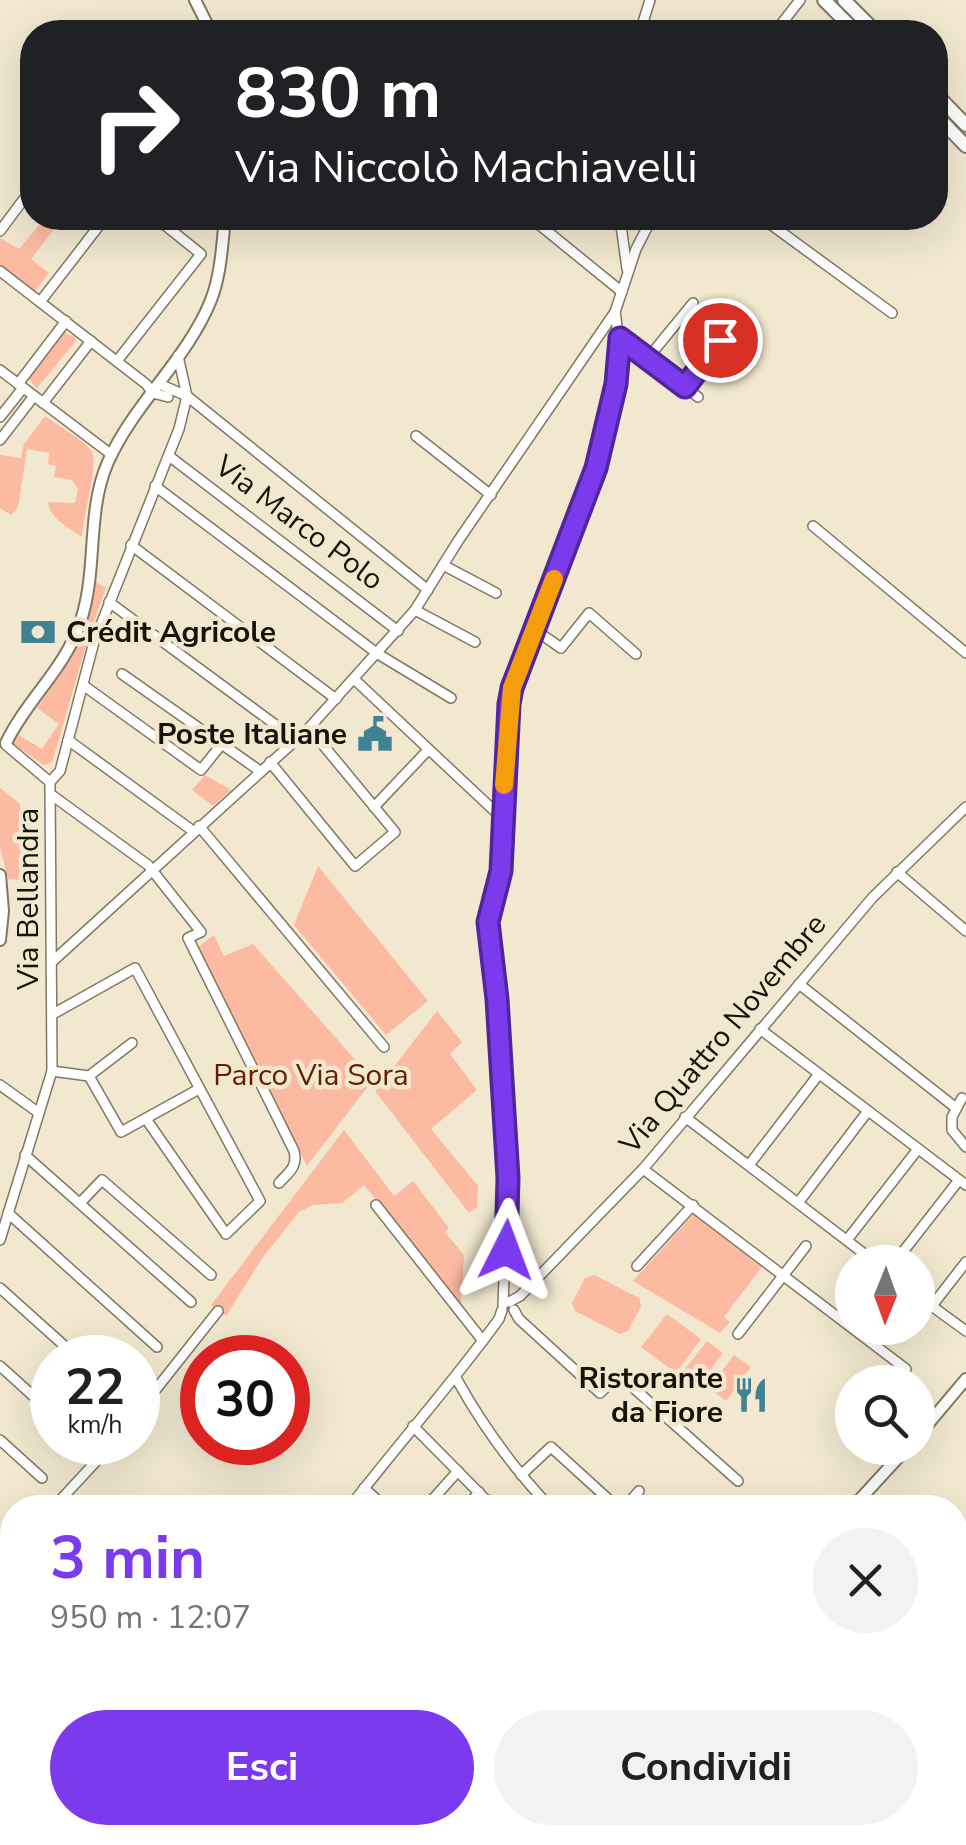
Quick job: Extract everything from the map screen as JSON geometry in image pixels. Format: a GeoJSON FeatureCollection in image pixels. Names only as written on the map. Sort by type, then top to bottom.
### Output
{"type":"FeatureCollection","features":[{"type":"Feature","properties":{"kind":"highway"},"geometry":{"type":"LineString","coordinates":[[824,0],[844,20]]}},
{"type":"Feature","properties":{"kind":"highway"},"geometry":{"type":"LineString","coordinates":[[844,0],[864,20]]}},
{"type":"Feature","properties":{"kind":"highway"},"geometry":{"type":"LineString","coordinates":[[948,106],[966,125]]}},
{"type":"Feature","properties":{"kind":"highway"},"geometry":{"type":"LineString","coordinates":[[948,127],[966,146]]}},
{"type":"Feature","properties":{"kind":"main road"},"geometry":{"type":"LineString","coordinates":[[2,744],[59,668],[80,624],[88,590],[95,506],[112,455],[213,295],[220,270],[223,230]]}},
{"type":"Feature","properties":{"kind":"main road"},"geometry":{"type":"LineString","coordinates":[[0,876],[0,940]]}},
{"type":"Feature","properties":{"kind":"main road"},"geometry":{"type":"LineString","coordinates":[[935,1417],[966,1380]]}},
{"type":"Feature","properties":{"kind":"main road"},"geometry":{"type":"LineString","coordinates":[[950,1401],[966,1392]]}},
{"type":"Feature","properties":{"kind":"main road"},"geometry":{"type":"LineString","coordinates":[[864,1495],[891,1465]]}},
{"type":"Feature","properties":{"kind":"street"},"geometry":{"type":"LineString","coordinates":[[0,231],[20,204]]}},
{"type":"Feature","properties":{"kind":"street"},"geometry":{"type":"LineString","coordinates":[[40,302],[97,230]]}},
{"type":"Feature","properties":{"kind":"street"},"geometry":{"type":"LineString","coordinates":[[116,361],[201,254],[171,230]]}},
{"type":"Feature","properties":{"kind":"street"},"geometry":{"type":"LineString","coordinates":[[546,230],[622,292]]}},
{"type":"Feature","properties":{"kind":"street"},"geometry":{"type":"LineString","coordinates":[[622,230],[627,272]]}},
{"type":"Feature","properties":{"kind":"street"},"geometry":{"type":"LineString","coordinates":[[53,961],[309,728],[398,631],[616,312],[627,272],[646,230]]}},
{"type":"Feature","properties":{"kind":"street"},"geometry":{"type":"LineString","coordinates":[[778,230],[892,313]]}},
{"type":"Feature","properties":{"kind":"street"},"geometry":{"type":"LineString","coordinates":[[0,271],[168,397],[188,396]]}},
{"type":"Feature","properties":{"kind":"street"},"geometry":{"type":"LineString","coordinates":[[648,358],[694,302]]}},
{"type":"Feature","properties":{"kind":"street"},"geometry":{"type":"LineString","coordinates":[[616,312],[620,338],[616,384],[596,468],[509,704],[499,885],[488,922],[508,1178],[504,1290],[509,1310],[600,1393],[619,1375],[738,1481]]}},
{"type":"Feature","properties":{"kind":"street"},"geometry":{"type":"LineString","coordinates":[[0,418],[66,321]]}},
{"type":"Feature","properties":{"kind":"street"},"geometry":{"type":"LineString","coordinates":[[620,338],[698,397]]}},
{"type":"Feature","properties":{"kind":"street"},"geometry":{"type":"LineString","coordinates":[[685,387],[720,340]]}},
{"type":"Feature","properties":{"kind":"street"},"geometry":{"type":"LineString","coordinates":[[0,440],[91,341]]}},
{"type":"Feature","properties":{"kind":"street"},"geometry":{"type":"LineString","coordinates":[[178,356],[188,396]]}},
{"type":"Feature","properties":{"kind":"street"},"geometry":{"type":"LineString","coordinates":[[0,370],[112,455]]}},
{"type":"Feature","properties":{"kind":"street"},"geometry":{"type":"LineString","coordinates":[[156,388],[188,396],[428,590]]}},
{"type":"Feature","properties":{"kind":"street","name":"Via Bellandra"},"geometry":{"type":"LineString","coordinates":[[0,1240],[52,1071],[50,782],[60,771],[94,642],[169,456],[188,396]]}},
{"type":"Feature","properties":{"kind":"street"},"geometry":{"type":"LineString","coordinates":[[416,436],[492,494]]}},
{"type":"Feature","properties":{"kind":"street","name":"Via Marco Polo"},"geometry":{"type":"LineString","coordinates":[[169,456],[398,631]]}},
{"type":"Feature","properties":{"kind":"street"},"geometry":{"type":"LineString","coordinates":[[155,486],[378,654],[451,698]]}},
{"type":"Feature","properties":{"kind":"street"},"geometry":{"type":"LineString","coordinates":[[813,526],[966,653]]}},
{"type":"Feature","properties":{"kind":"street"},"geometry":{"type":"LineString","coordinates":[[130,545],[336,700]]}},
{"type":"Feature","properties":{"kind":"street"},"geometry":{"type":"LineString","coordinates":[[443,564],[496,593]]}},
{"type":"Feature","properties":{"kind":"street"},"geometry":{"type":"LineString","coordinates":[[109,602],[296,740]]}},
{"type":"Feature","properties":{"kind":"street"},"geometry":{"type":"LineString","coordinates":[[415,610],[476,642]]}},
{"type":"Feature","properties":{"kind":"street"},"geometry":{"type":"LineString","coordinates":[[534,629],[561,648],[589,613],[636,654]]}},
{"type":"Feature","properties":{"kind":"street"},"geometry":{"type":"LineString","coordinates":[[122,674],[260,771]]}},
{"type":"Feature","properties":{"kind":"street"},"geometry":{"type":"LineString","coordinates":[[355,680],[503,819]]}},
{"type":"Feature","properties":{"kind":"street"},"geometry":{"type":"LineString","coordinates":[[83,685],[200,770],[221,746]]}},
{"type":"Feature","properties":{"kind":"street"},"geometry":{"type":"LineString","coordinates":[[270,762],[355,866],[395,832],[309,728]]}},
{"type":"Feature","properties":{"kind":"street"},"geometry":{"type":"LineString","coordinates":[[68,740],[196,828],[384,1047]]}},
{"type":"Feature","properties":{"kind":"street"},"geometry":{"type":"LineString","coordinates":[[2,744],[50,782]]}},
{"type":"Feature","properties":{"kind":"street"},"geometry":{"type":"LineString","coordinates":[[374,807],[428,750]]}},
{"type":"Feature","properties":{"kind":"street"},"geometry":{"type":"LineString","coordinates":[[53,796],[151,870],[201,932],[188,938],[294,1151],[293,1168],[279,1184]]}},
{"type":"Feature","properties":{"kind":"street","name":"Via Quattro Novembre"},"geometry":{"type":"LineString","coordinates":[[359,1495],[520,1296],[643,1168],[897,872],[966,807]]}},
{"type":"Feature","properties":{"kind":"street"},"geometry":{"type":"LineString","coordinates":[[897,872],[966,932]]}},
{"type":"Feature","properties":{"kind":"street"},"geometry":{"type":"LineString","coordinates":[[52,1014],[135,968],[260,1201],[226,1234],[146,1118]]}},
{"type":"Feature","properties":{"kind":"street"},"geometry":{"type":"LineString","coordinates":[[799,984],[956,1108]]}},
{"type":"Feature","properties":{"kind":"street"},"geometry":{"type":"LineString","coordinates":[[760,1029],[962,1182],[909,1245]]}},
{"type":"Feature","properties":{"kind":"street"},"geometry":{"type":"LineString","coordinates":[[52,1071],[89,1076],[132,1043]]}},
{"type":"Feature","properties":{"kind":"street"},"geometry":{"type":"LineString","coordinates":[[749,1166],[819,1074]]}},
{"type":"Feature","properties":{"kind":"street"},"geometry":{"type":"LineString","coordinates":[[89,1076],[121,1132],[199,1089]]}},
{"type":"Feature","properties":{"kind":"street"},"geometry":{"type":"LineString","coordinates":[[0,1085],[39,1113]]}},
{"type":"Feature","properties":{"kind":"street"},"geometry":{"type":"LineString","coordinates":[[962,1098],[952,1130],[966,1148]]}},
{"type":"Feature","properties":{"kind":"street"},"geometry":{"type":"LineString","coordinates":[[798,1202],[868,1111]]}},
{"type":"Feature","properties":{"kind":"street"},"geometry":{"type":"LineString","coordinates":[[686,1117],[853,1245]]}},
{"type":"Feature","properties":{"kind":"street"},"geometry":{"type":"LineString","coordinates":[[847,1240],[918,1148]]}},
{"type":"Feature","properties":{"kind":"street"},"geometry":{"type":"LineString","coordinates":[[26,1156],[191,1302]]}},
{"type":"Feature","properties":{"kind":"street"},"geometry":{"type":"LineString","coordinates":[[643,1168],[900,1365]]}},
{"type":"Feature","properties":{"kind":"street"},"geometry":{"type":"LineString","coordinates":[[80,1203],[102,1180],[211,1275]]}},
{"type":"Feature","properties":{"kind":"street"},"geometry":{"type":"LineString","coordinates":[[0,1193],[13,1198]]}},
{"type":"Feature","properties":{"kind":"street"},"geometry":{"type":"LineString","coordinates":[[376,1205],[484,1341]]}},
{"type":"Feature","properties":{"kind":"street"},"geometry":{"type":"LineString","coordinates":[[637,1266],[693,1206]]}},
{"type":"Feature","properties":{"kind":"street"},"geometry":{"type":"LineString","coordinates":[[8,1213],[144,1335]]}},
{"type":"Feature","properties":{"kind":"street"},"geometry":{"type":"LineString","coordinates":[[738,1334],[806,1246]]}},
{"type":"Feature","properties":{"kind":"street"},"geometry":{"type":"LineString","coordinates":[[935,1303],[966,1262]]}},
{"type":"Feature","properties":{"kind":"street"},"geometry":{"type":"LineString","coordinates":[[0,1288],[52,1335]]}},
{"type":"Feature","properties":{"kind":"street"},"geometry":{"type":"LineString","coordinates":[[935,1309],[966,1331]]}},
{"type":"Feature","properties":{"kind":"street"},"geometry":{"type":"LineString","coordinates":[[160,1384],[218,1311]]}},
{"type":"Feature","properties":{"kind":"street"},"geometry":{"type":"LineString","coordinates":[[0,1366],[30,1393]]}},
{"type":"Feature","properties":{"kind":"street"},"geometry":{"type":"LineString","coordinates":[[453,1382],[539,1495]]}},
{"type":"Feature","properties":{"kind":"street"},"geometry":{"type":"LineString","coordinates":[[414,1426],[483,1495]]}},
{"type":"Feature","properties":{"kind":"street"},"geometry":{"type":"LineString","coordinates":[[0,1440],[42,1478]]}},
{"type":"Feature","properties":{"kind":"street"},"geometry":{"type":"LineString","coordinates":[[521,1475],[551,1447],[606,1495]]}},
{"type":"Feature","properties":{"kind":"street"},"geometry":{"type":"LineString","coordinates":[[65,1495],[93,1465]]}},
{"type":"Feature","properties":{"kind":"street"},"geometry":{"type":"LineString","coordinates":[[437,1495],[458,1471]]}},
{"type":"Feature","properties":{"kind":"street"},"geometry":{"type":"LineString","coordinates":[[364,1488],[372,1495]]}},
{"type":"Feature","properties":{"kind":"street"},"geometry":{"type":"LineString","coordinates":[[635,1495],[639,1491]]}},
{"type":"Feature","properties":{"kind":"green space"},"geometry":{"type":"Polygon","coordinates":[[[35,230],[54,230],[31,259],[49,273],[35,291],[0,264],[0,238],[19,249],[35,230]]]}},
{"type":"Feature","properties":{"kind":"green space"},"geometry":{"type":"Polygon","coordinates":[[[64,332],[76,338],[75,342],[37,388],[28,378],[64,332]]]}},
{"type":"Feature","properties":{"kind":"green space"},"geometry":{"type":"Polygon","coordinates":[[[45,416],[81,441],[93,456],[82,537],[50,508],[48,502],[75,503],[78,489],[72,480],[54,477],[56,466],[48,464],[49,453],[27,449],[18,507],[11,515],[0,508],[0,455],[21,458],[24,444],[45,416]]]}},
{"type":"Feature","properties":{"kind":"green space"},"geometry":{"type":"Polygon","coordinates":[[[94,581],[106,588],[52,762],[44,765],[12,743],[19,735],[42,749],[59,724],[37,708],[74,648],[94,581]]]}},
{"type":"Feature","properties":{"kind":"green space"},"geometry":{"type":"Polygon","coordinates":[[[205,775],[231,790],[213,806],[192,790],[205,775]]]}},
{"type":"Feature","properties":{"kind":"green space"},"geometry":{"type":"Polygon","coordinates":[[[0,788],[20,804],[22,880],[8,879],[0,848],[0,788]]]}},
{"type":"Feature","properties":{"kind":"green space"},"geometry":{"type":"Polygon","coordinates":[[[318,866],[428,1001],[386,1035],[294,925],[318,866]]]}},
{"type":"Feature","properties":{"kind":"green space","name":"Parco Via Sora"},"geometry":{"type":"Polygon","coordinates":[[[214,935],[224,956],[253,944],[373,1080],[307,1166],[198,947],[214,935]]]}},
{"type":"Feature","properties":{"kind":"green space"},"geometry":{"type":"Polygon","coordinates":[[[437,1011],[462,1042],[450,1054],[477,1090],[431,1129],[478,1186],[477,1207],[469,1213],[375,1091],[437,1011]]]}},
{"type":"Feature","properties":{"kind":"green space"},"geometry":{"type":"Polygon","coordinates":[[[344,1130],[394,1196],[413,1181],[449,1228],[445,1232],[464,1255],[461,1304],[364,1185],[342,1203],[313,1205],[299,1212],[263,1257],[226,1316],[211,1305],[344,1130]]]}},
{"type":"Feature","properties":{"kind":"green space"},"geometry":{"type":"Polygon","coordinates":[[[694,1214],[764,1264],[724,1317],[730,1322],[720,1333],[633,1281],[694,1214]]]}},
{"type":"Feature","properties":{"kind":"green space"},"geometry":{"type":"Polygon","coordinates":[[[594,1275],[639,1298],[641,1306],[628,1331],[620,1334],[575,1311],[572,1303],[585,1278],[594,1275]]]}},
{"type":"Feature","properties":{"kind":"green space"},"geometry":{"type":"Polygon","coordinates":[[[667,1314],[701,1339],[676,1373],[641,1347],[667,1314]]]}},
{"type":"Feature","properties":{"kind":"green space"},"geometry":{"type":"Polygon","coordinates":[[[707,1341],[723,1353],[698,1387],[681,1374],[707,1341]]]}},
{"type":"Feature","properties":{"kind":"green space"},"geometry":{"type":"Polygon","coordinates":[[[734,1355],[751,1367],[726,1401],[709,1388],[734,1355]]]}},
{"type":"Feature","properties":{"kind":"slow traffic"},"geometry":{"type":"LineString","coordinates":[[504,785],[512,688],[554,579]]}},
{"type":"Feature","properties":{"kind":"place","name":"Crédit Agricole"},"geometry":{"type":"Point","coordinates":[38,632]}},
{"type":"Feature","properties":{"kind":"place","name":"Poste Italiane"},"geometry":{"type":"Point","coordinates":[375,734]}},
{"type":"Feature","properties":{"kind":"place","name":"Ristorante da Fiore"},"geometry":{"type":"Point","coordinates":[751,1395]}},
{"type":"Feature","properties":{"kind":"route"},"geometry":{"type":"LineString","coordinates":[[506,1250],[508,1178],[488,914],[501,871],[512,688],[586,502],[616,384],[620,338],[685,387],[720,340]]}}]}
